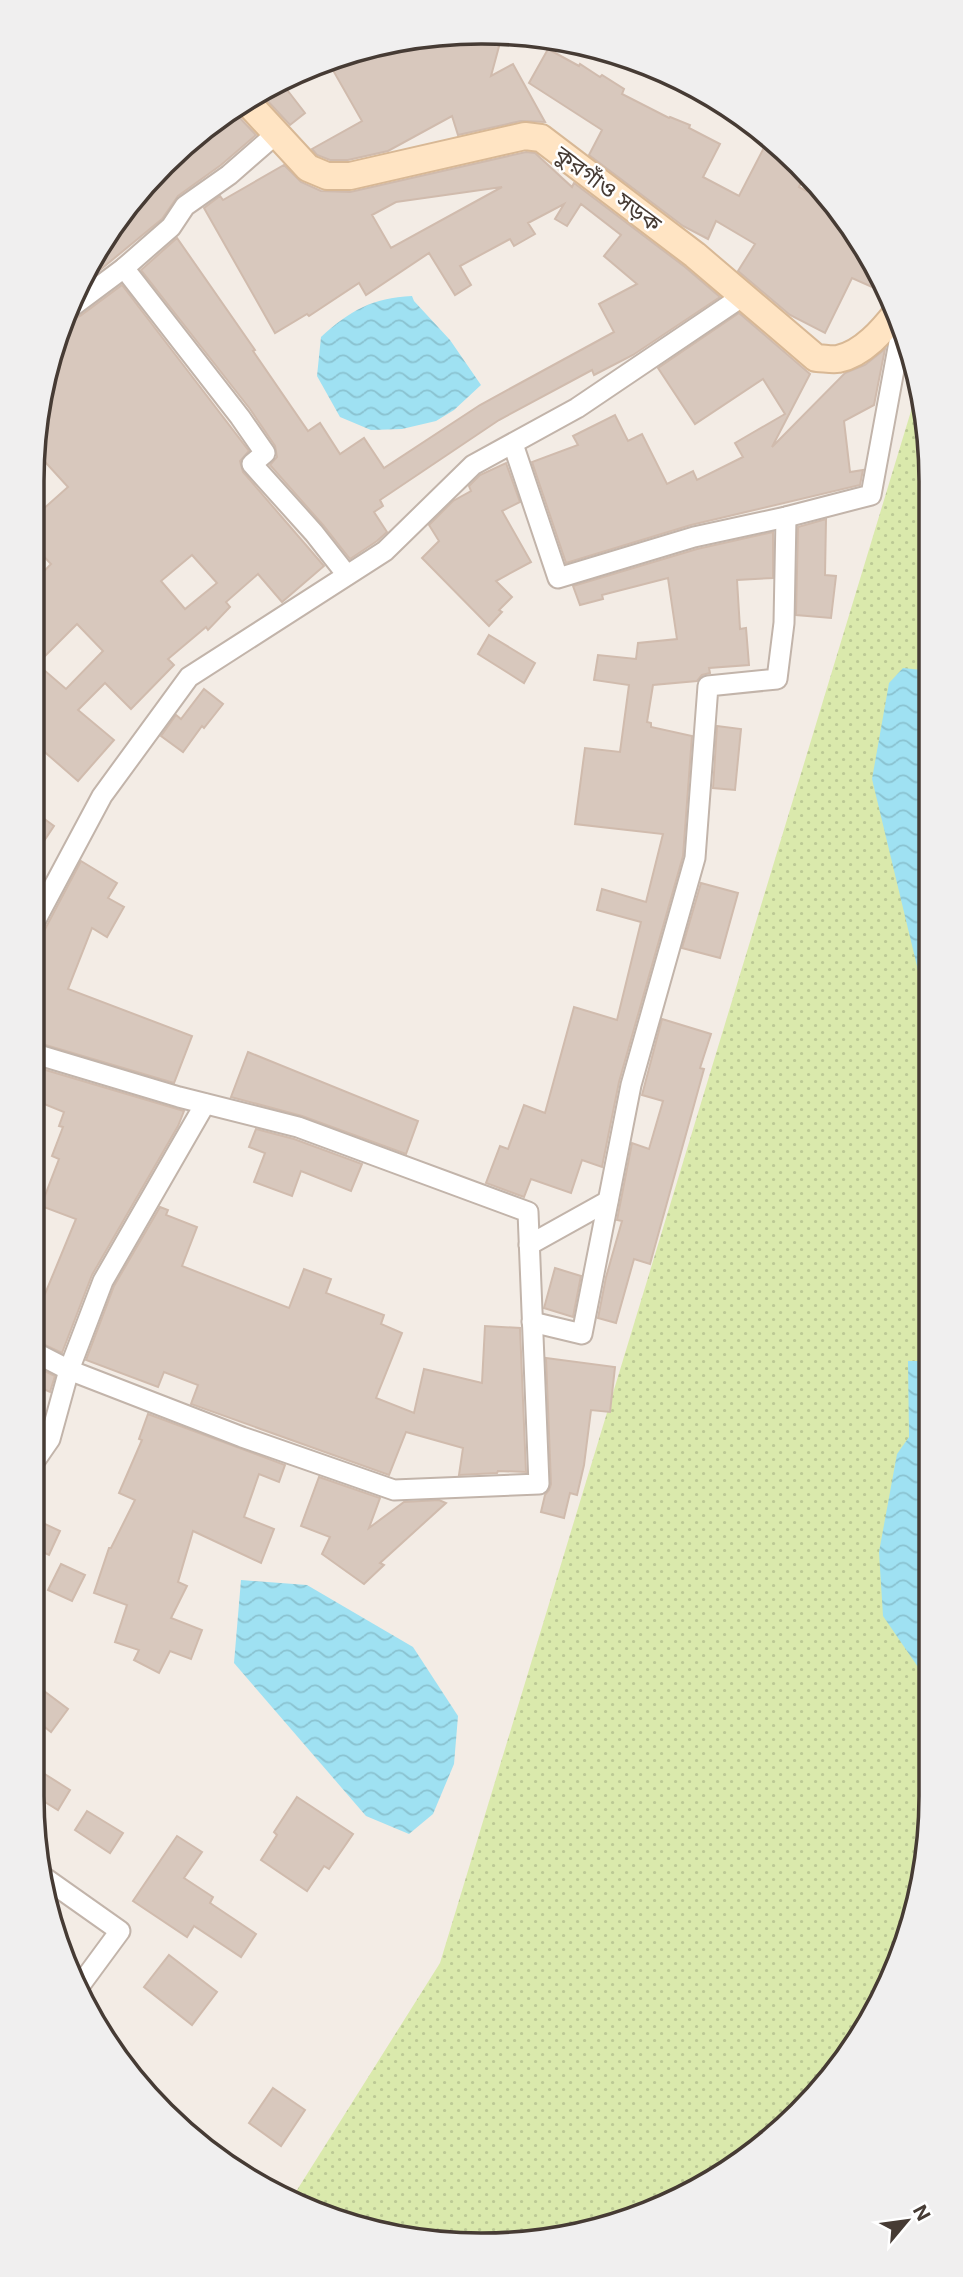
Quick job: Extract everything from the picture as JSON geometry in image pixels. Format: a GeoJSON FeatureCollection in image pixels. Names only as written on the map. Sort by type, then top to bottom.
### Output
{"type":"FeatureCollection","features":[{"type":"Feature","properties":{"kind":"street","name":"কুরগাঁও সড়ক"},"geometry":{"type":"LineString","coordinates":[[253,108],[308,168],[327,176],[350,176],[525,136],[541,138],[695,255],[816,358],[838,359],[860,349],[889,322]]}},
{"type":"Feature","properties":{"kind":"street"},"geometry":{"type":"LineString","coordinates":[[84,298],[171,227],[185,206],[229,175],[276,134]]}},
{"type":"Feature","properties":{"kind":"street"},"geometry":{"type":"LineString","coordinates":[[124,268],[265,453],[252,464],[314,533],[347,575]]}},
{"type":"Feature","properties":{"kind":"street"},"geometry":{"type":"LineString","coordinates":[[44,905],[102,796],[189,677],[385,551],[473,465],[577,408],[743,296]]}},
{"type":"Feature","properties":{"kind":"street"},"geometry":{"type":"LineString","coordinates":[[513,444],[558,578],[694,537],[871,495],[898,348]]}},
{"type":"Feature","properties":{"kind":"street"},"geometry":{"type":"LineString","coordinates":[[532,1322],[582,1334],[631,1085],[695,858],[708,686],[776,678],[784,623],[786,517]]}},
{"type":"Feature","properties":{"kind":"street"},"geometry":{"type":"LineString","coordinates":[[44,1057],[205,1104],[298,1127],[528,1212],[539,1484],[394,1490],[242,1437],[69,1370],[44,1357]]}},
{"type":"Feature","properties":{"kind":"street"},"geometry":{"type":"LineString","coordinates":[[44,1447],[50,1438],[69,1370],[103,1281],[205,1104]]}},
{"type":"Feature","properties":{"kind":"street"},"geometry":{"type":"LineString","coordinates":[[529,1245],[608,1201]]}},
{"type":"Feature","properties":{"kind":"street"},"geometry":{"type":"LineString","coordinates":[[44,1435],[50,1438]]}},
{"type":"Feature","properties":{"kind":"street"},"geometry":{"type":"LineString","coordinates":[[53,1883],[120,1931],[84,1979]]}},
{"type":"Feature","properties":{"kind":"green space"},"geometry":{"type":"Polygon","coordinates":[[[913,405],[919,482],[919,1796],[916,1853],[896,1936],[861,2014],[829,2062],[791,2105],[748,2143],[700,2175],[649,2200],[567,2225],[510,2232],[453,2232],[396,2225],[341,2210],[296,2192],[440,1963],[913,405]]]}},
{"type":"Feature","properties":{"kind":"water"},"geometry":{"type":"Polygon","coordinates":[[[412,296],[450,340],[481,385],[454,410],[436,421],[402,429],[371,430],[340,417],[317,376],[321,337],[342,319],[363,307],[385,299],[412,296]]]}},
{"type":"Feature","properties":{"kind":"water"},"geometry":{"type":"Polygon","coordinates":[[[903,668],[919,670],[919,974],[872,779],[889,683],[903,668]]]}},
{"type":"Feature","properties":{"kind":"water"},"geometry":{"type":"Polygon","coordinates":[[[908,1361],[919,1361],[919,1668],[883,1616],[879,1552],[897,1454],[909,1437],[908,1361]]]}},
{"type":"Feature","properties":{"kind":"water"},"geometry":{"type":"Polygon","coordinates":[[[241,1580],[307,1585],[413,1647],[458,1716],[454,1764],[433,1814],[409,1834],[366,1816],[234,1663],[241,1580]]]}},
{"type":"Feature","properties":{"kind":"building"},"geometry":{"type":"Polygon","coordinates":[[[482,44],[499,45],[491,76],[513,64],[545,122],[521,121],[458,135],[452,116],[388,151],[348,160],[330,160],[317,155],[312,149],[362,121],[333,70],[424,47],[482,44]]]}},
{"type":"Feature","properties":{"kind":"building"},"geometry":{"type":"Polygon","coordinates":[[[548,49],[600,77],[602,75],[624,89],[622,94],[669,118],[690,125],[689,128],[720,144],[703,177],[739,196],[764,147],[801,183],[799,187],[811,194],[829,215],[874,288],[852,278],[825,333],[790,315],[738,271],[755,244],[716,221],[708,239],[683,226],[589,155],[602,130],[529,83],[548,49]]]}},
{"type":"Feature","properties":{"kind":"building"},"geometry":{"type":"Polygon","coordinates":[[[287,90],[305,113],[290,125],[267,100],[287,90]]]}},
{"type":"Feature","properties":{"kind":"building"},"geometry":{"type":"Polygon","coordinates":[[[239,117],[256,135],[178,196],[162,219],[97,272],[118,238],[152,193],[193,152],[239,117]]]}},
{"type":"Feature","properties":{"kind":"building"},"geometry":{"type":"Polygon","coordinates":[[[526,152],[535,153],[572,187],[574,183],[685,267],[720,297],[633,355],[594,375],[592,370],[499,420],[380,500],[383,506],[374,512],[387,532],[350,559],[270,465],[277,457],[275,446],[250,409],[141,270],[177,238],[308,431],[320,423],[340,454],[364,438],[384,468],[480,405],[614,332],[599,304],[637,284],[604,256],[621,235],[581,204],[567,226],[555,219],[564,204],[528,223],[535,234],[514,246],[510,239],[460,266],[471,285],[455,295],[429,253],[366,295],[359,283],[309,316],[307,314],[275,333],[204,208],[220,196],[223,200],[284,165],[301,182],[321,191],[350,192],[526,152]],[[502,187],[396,202],[372,215],[391,248],[502,187]]]}},
{"type":"Feature","properties":{"kind":"building"},"geometry":{"type":"Polygon","coordinates":[[[122,285],[249,451],[240,461],[243,472],[324,566],[282,602],[258,574],[226,602],[230,607],[208,630],[206,627],[168,659],[174,665],[131,709],[105,683],[78,710],[114,740],[78,781],[44,751],[44,670],[66,689],[103,651],[77,624],[44,657],[44,571],[51,564],[44,557],[44,508],[68,487],[45,462],[47,424],[59,368],[76,317],[122,285]],[[192,555],[161,581],[185,609],[217,583],[192,555]]]}},
{"type":"Feature","properties":{"kind":"building"},"geometry":{"type":"Polygon","coordinates":[[[739,313],[810,374],[772,447],[845,373],[865,365],[885,349],[874,405],[844,421],[850,472],[863,470],[860,485],[691,525],[566,563],[532,462],[578,445],[573,436],[615,415],[628,441],[642,434],[667,484],[693,471],[697,480],[743,457],[735,443],[785,414],[763,379],[695,424],[658,368],[739,313]]]}},
{"type":"Feature","properties":{"kind":"building"},"geometry":{"type":"Polygon","coordinates":[[[506,463],[520,502],[502,511],[531,562],[496,581],[512,597],[499,610],[502,612],[489,626],[422,558],[439,541],[429,525],[453,501],[471,491],[469,486],[480,475],[506,463]]]}},
{"type":"Feature","properties":{"kind":"building"},"geometry":{"type":"Polygon","coordinates":[[[826,519],[825,575],[836,576],[831,618],[796,615],[798,527],[826,519]]]}},
{"type":"Feature","properties":{"kind":"building"},"geometry":{"type":"Polygon","coordinates":[[[773,532],[773,578],[737,580],[740,629],[746,628],[749,665],[709,668],[710,673],[702,675],[697,681],[653,685],[647,722],[651,723],[651,727],[692,736],[683,856],[619,1082],[602,1167],[582,1160],[571,1193],[531,1179],[524,1197],[486,1183],[500,1146],[508,1149],[524,1105],[545,1113],[574,1007],[617,1020],[641,922],[597,910],[602,889],[646,902],[663,834],[575,824],[585,748],[620,752],[629,685],[594,680],[598,655],[636,659],[638,643],[677,639],[668,578],[602,595],[603,599],[580,605],[573,586],[697,549],[773,532]]]}},
{"type":"Feature","properties":{"kind":"building"},"geometry":{"type":"Polygon","coordinates":[[[489,635],[535,663],[524,683],[478,654],[489,635]]]}},
{"type":"Feature","properties":{"kind":"building"},"geometry":{"type":"Polygon","coordinates":[[[204,689],[223,704],[183,752],[161,736],[176,715],[181,719],[204,689]]]}},
{"type":"Feature","properties":{"kind":"building"},"geometry":{"type":"Polygon","coordinates":[[[717,726],[741,729],[735,790],[713,788],[717,726]]]}},
{"type":"Feature","properties":{"kind":"building"},"geometry":{"type":"Polygon","coordinates":[[[44,819],[54,826],[44,841],[44,819]]]}},
{"type":"Feature","properties":{"kind":"building"},"geometry":{"type":"Polygon","coordinates":[[[81,861],[117,883],[108,898],[124,907],[107,937],[92,928],[68,989],[192,1036],[174,1083],[44,1045],[44,931],[81,861]]]}},
{"type":"Feature","properties":{"kind":"building"},"geometry":{"type":"Polygon","coordinates":[[[701,883],[738,893],[720,958],[682,948],[701,883]]]}},
{"type":"Feature","properties":{"kind":"building"},"geometry":{"type":"Polygon","coordinates":[[[662,1019],[711,1034],[700,1068],[704,1069],[650,1264],[634,1259],[616,1323],[598,1318],[622,1221],[617,1220],[632,1143],[649,1149],[663,1101],[642,1095],[662,1019]]]}},
{"type":"Feature","properties":{"kind":"building"},"geometry":{"type":"Polygon","coordinates":[[[248,1052],[418,1121],[406,1154],[302,1116],[231,1097],[248,1052]]]}},
{"type":"Feature","properties":{"kind":"building"},"geometry":{"type":"Polygon","coordinates":[[[44,1070],[184,1111],[178,1126],[92,1275],[62,1353],[44,1345],[44,1294],[76,1219],[44,1207],[44,1198],[59,1159],[52,1156],[63,1127],[59,1126],[64,1112],[44,1104],[44,1070]]]}},
{"type":"Feature","properties":{"kind":"building"},"geometry":{"type":"Polygon","coordinates":[[[256,1129],[294,1139],[362,1164],[351,1191],[301,1171],[292,1196],[254,1182],[265,1153],[249,1147],[256,1129]]]}},
{"type":"Feature","properties":{"kind":"building"},"geometry":{"type":"Polygon","coordinates":[[[160,1207],[168,1210],[166,1215],[197,1227],[182,1266],[289,1308],[304,1269],[331,1279],[326,1293],[384,1315],[381,1324],[402,1333],[376,1398],[414,1413],[424,1369],[482,1383],[485,1326],[520,1328],[526,1472],[498,1471],[459,1475],[463,1448],[406,1432],[389,1475],[191,1404],[198,1385],[164,1372],[158,1387],[86,1360],[114,1286],[160,1207]]]}},
{"type":"Feature","properties":{"kind":"building"},"geometry":{"type":"Polygon","coordinates":[[[555,1268],[581,1276],[573,1317],[544,1308],[555,1268]]]}},
{"type":"Feature","properties":{"kind":"building"},"geometry":{"type":"Polygon","coordinates":[[[546,1358],[615,1367],[610,1412],[591,1410],[577,1495],[570,1493],[564,1518],[541,1512],[551,1484],[546,1358]]]}},
{"type":"Feature","properties":{"kind":"building"},"geometry":{"type":"Polygon","coordinates":[[[44,1371],[55,1376],[50,1392],[44,1389],[44,1371]]]}},
{"type":"Feature","properties":{"kind":"building"},"geometry":{"type":"Polygon","coordinates":[[[148,1414],[285,1465],[279,1482],[259,1474],[244,1517],[274,1529],[261,1563],[193,1531],[178,1582],[187,1586],[171,1618],[202,1630],[191,1659],[170,1651],[159,1673],[134,1660],[139,1650],[115,1642],[127,1605],[94,1593],[109,1548],[135,1500],[119,1493],[142,1440],[139,1439],[148,1414]]]}},
{"type":"Feature","properties":{"kind":"building"},"geometry":{"type":"Polygon","coordinates":[[[319,1477],[380,1498],[369,1528],[404,1502],[439,1500],[446,1503],[380,1563],[384,1565],[364,1584],[322,1554],[330,1537],[301,1526],[319,1477]]]}},
{"type":"Feature","properties":{"kind":"building"},"geometry":{"type":"Polygon","coordinates":[[[44,1524],[60,1531],[49,1555],[44,1553],[44,1524]]]}},
{"type":"Feature","properties":{"kind":"building"},"geometry":{"type":"Polygon","coordinates":[[[61,1564],[85,1575],[72,1601],[48,1590],[61,1564]]]}},
{"type":"Feature","properties":{"kind":"building"},"geometry":{"type":"Polygon","coordinates":[[[44,1691],[68,1709],[51,1732],[44,1726],[44,1691]]]}},
{"type":"Feature","properties":{"kind":"building"},"geometry":{"type":"Polygon","coordinates":[[[44,1774],[70,1790],[58,1810],[44,1802],[44,1774]]]}},
{"type":"Feature","properties":{"kind":"building"},"geometry":{"type":"Polygon","coordinates":[[[297,1797],[353,1834],[329,1869],[324,1866],[307,1891],[261,1860],[277,1835],[274,1832],[297,1797]]]}},
{"type":"Feature","properties":{"kind":"building"},"geometry":{"type":"Polygon","coordinates":[[[87,1811],[123,1833],[110,1853],[75,1830],[87,1811]]]}},
{"type":"Feature","properties":{"kind":"building"},"geometry":{"type":"Polygon","coordinates":[[[177,1836],[202,1852],[184,1878],[213,1897],[210,1903],[256,1934],[241,1957],[194,1926],[187,1937],[133,1901],[177,1836]]]}},
{"type":"Feature","properties":{"kind":"building"},"geometry":{"type":"Polygon","coordinates":[[[169,1955],[217,1992],[192,2025],[144,1987],[169,1955]]]}},
{"type":"Feature","properties":{"kind":"building"},"geometry":{"type":"Polygon","coordinates":[[[273,2088],[305,2110],[281,2146],[249,2123],[273,2088]]]}}]}
